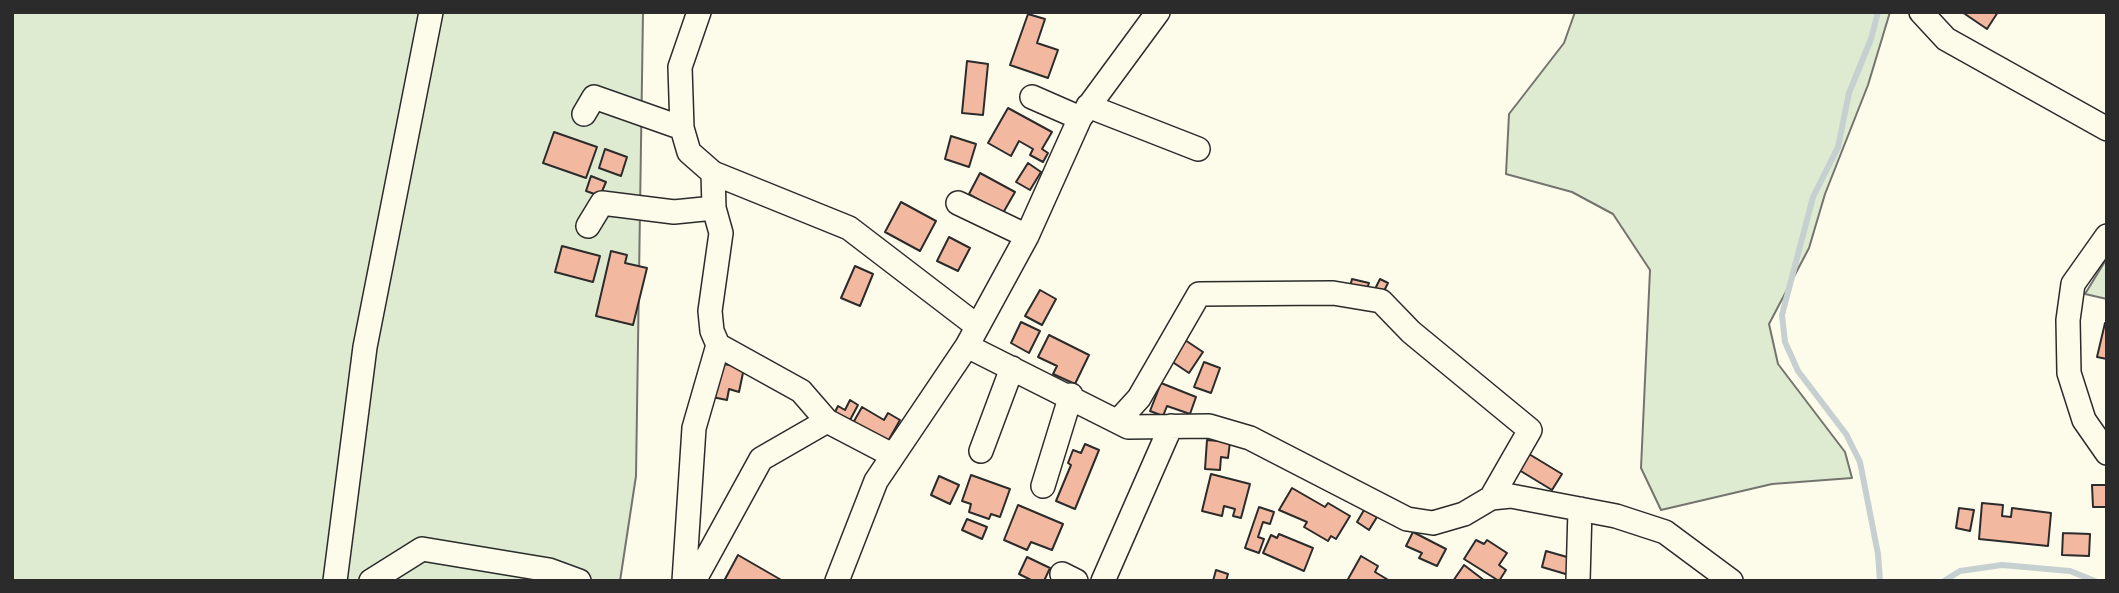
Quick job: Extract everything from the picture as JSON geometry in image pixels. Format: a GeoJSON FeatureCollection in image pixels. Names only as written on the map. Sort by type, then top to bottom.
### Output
{"type":"FeatureCollection","features":[{"type":"Feature","properties":{"kind":"street"},"geometry":{"type":"LineString","coordinates":[[335,581],[365,347],[431,12]]}},
{"type":"Feature","properties":{"kind":"street"},"geometry":{"type":"LineString","coordinates":[[699,12],[680,67],[682,128],[689,152],[713,173],[849,228],[1012,368],[1128,426],[1209,426],[1250,438],[1406,519],[1433,523],[1464,514],[1491,498],[1511,496],[1580,509],[1616,516],[1665,533],[1731,581]]}},
{"type":"Feature","properties":{"kind":"street"},"geometry":{"type":"LineString","coordinates":[[837,581],[876,481],[930,405],[972,336],[1027,236],[1084,112],[1158,12]]}},
{"type":"Feature","properties":{"kind":"street"},"geometry":{"type":"LineString","coordinates":[[1921,12],[1945,39],[2107,128]]}},
{"type":"Feature","properties":{"kind":"street"},"geometry":{"type":"LineString","coordinates":[[584,114],[594,97],[682,128]]}},
{"type":"Feature","properties":{"kind":"street"},"geometry":{"type":"LineString","coordinates":[[1032,97],[1198,149]]}},
{"type":"Feature","properties":{"kind":"street"},"geometry":{"type":"LineString","coordinates":[[713,173],[714,208],[720,233],[710,311],[712,331],[718,345],[801,391],[827,421],[892,455]]}},
{"type":"Feature","properties":{"kind":"street"},"geometry":{"type":"LineString","coordinates":[[588,226],[602,203],[674,212],[714,208]]}},
{"type":"Feature","properties":{"kind":"street"},"geometry":{"type":"LineString","coordinates":[[957,203],[1027,236]]}},
{"type":"Feature","properties":{"kind":"street"},"geometry":{"type":"LineString","coordinates":[[2107,236],[2073,284],[2068,320],[2069,373],[2084,420],[2107,453]]}},
{"type":"Feature","properties":{"kind":"street"},"geometry":{"type":"LineString","coordinates":[[1118,421],[1139,398],[1199,293],[1333,293],[1381,301],[1411,332],[1530,430],[1491,498]]}},
{"type":"Feature","properties":{"kind":"street"},"geometry":{"type":"LineString","coordinates":[[684,581],[694,428],[718,345]]}},
{"type":"Feature","properties":{"kind":"street"},"geometry":{"type":"LineString","coordinates":[[981,451],[1012,368]]}},
{"type":"Feature","properties":{"kind":"street"},"geometry":{"type":"LineString","coordinates":[[1043,486],[1071,396]]}},
{"type":"Feature","properties":{"kind":"street"},"geometry":{"type":"LineString","coordinates":[[694,581],[761,459],[827,421]]}},
{"type":"Feature","properties":{"kind":"street"},"geometry":{"type":"LineString","coordinates":[[1103,581],[1171,426]]}},
{"type":"Feature","properties":{"kind":"street"},"geometry":{"type":"LineString","coordinates":[[1578,581],[1580,509]]}},
{"type":"Feature","properties":{"kind":"street"},"geometry":{"type":"LineString","coordinates":[[371,581],[422,550],[549,570],[579,581]]}},
{"type":"Feature","properties":{"kind":"green space"},"geometry":{"type":"Polygon","coordinates":[[[12,12],[643,12],[636,476],[620,581],[12,581],[12,12]]]}},
{"type":"Feature","properties":{"kind":"green space"},"geometry":{"type":"Polygon","coordinates":[[[1575,12],[1890,12],[1868,85],[1825,194],[1809,248],[1769,324],[1778,364],[1845,452],[1852,478],[1772,484],[1661,510],[1641,468],[1650,270],[1613,214],[1572,192],[1506,174],[1509,114],[1564,43],[1575,12]]]}},
{"type":"Feature","properties":{"kind":"green space"},"geometry":{"type":"Polygon","coordinates":[[[2107,258],[2107,299],[2085,294],[2107,258]]]}},
{"type":"Feature","properties":{"kind":"building"},"geometry":{"type":"Polygon","coordinates":[[[1962,12],[1998,12],[1987,29],[1962,12]]]}},
{"type":"Feature","properties":{"kind":"building"},"geometry":{"type":"Polygon","coordinates":[[[1028,14],[1045,19],[1037,43],[1058,50],[1048,78],[1010,65],[1028,14]]]}},
{"type":"Feature","properties":{"kind":"building"},"geometry":{"type":"Polygon","coordinates":[[[967,61],[988,64],[983,115],[962,113],[967,61]]]}},
{"type":"Feature","properties":{"kind":"building"},"geometry":{"type":"Polygon","coordinates":[[[1008,108],[1052,132],[1042,149],[1048,153],[1043,162],[1030,155],[1033,149],[1019,141],[1011,156],[988,143],[1008,108]]]}},
{"type":"Feature","properties":{"kind":"building"},"geometry":{"type":"Polygon","coordinates":[[[554,132],[597,147],[586,178],[543,163],[554,132]]]}},
{"type":"Feature","properties":{"kind":"building"},"geometry":{"type":"Polygon","coordinates":[[[951,136],[976,144],[969,167],[945,159],[951,136]]]}},
{"type":"Feature","properties":{"kind":"building"},"geometry":{"type":"Polygon","coordinates":[[[605,149],[627,157],[621,176],[599,168],[605,149]]]}},
{"type":"Feature","properties":{"kind":"building"},"geometry":{"type":"Polygon","coordinates":[[[1028,163],[1041,172],[1030,190],[1016,182],[1028,163]]]}},
{"type":"Feature","properties":{"kind":"building"},"geometry":{"type":"Polygon","coordinates":[[[980,173],[1015,192],[1003,213],[969,194],[980,173]]]}},
{"type":"Feature","properties":{"kind":"building"},"geometry":{"type":"Polygon","coordinates":[[[591,176],[606,182],[600,196],[586,191],[591,176]]]}},
{"type":"Feature","properties":{"kind":"building"},"geometry":{"type":"Polygon","coordinates":[[[901,202],[936,221],[920,251],[885,232],[901,202]]]}},
{"type":"Feature","properties":{"kind":"building"},"geometry":{"type":"Polygon","coordinates":[[[949,237],[970,248],[958,271],[937,261],[949,237]]]}},
{"type":"Feature","properties":{"kind":"building"},"geometry":{"type":"Polygon","coordinates":[[[562,246],[600,256],[593,282],[555,272],[562,246]]]}},
{"type":"Feature","properties":{"kind":"building"},"geometry":{"type":"Polygon","coordinates":[[[611,251],[627,255],[625,263],[647,268],[633,325],[596,316],[611,251]]]}},
{"type":"Feature","properties":{"kind":"building"},"geometry":{"type":"Polygon","coordinates":[[[855,266],[873,274],[860,306],[841,298],[855,266]]]}},
{"type":"Feature","properties":{"kind":"building"},"geometry":{"type":"Polygon","coordinates":[[[1352,279],[1369,283],[1365,295],[1349,291],[1352,279]]]}},
{"type":"Feature","properties":{"kind":"building"},"geometry":{"type":"Polygon","coordinates":[[[1380,279],[1388,283],[1383,293],[1375,289],[1380,279]]]}},
{"type":"Feature","properties":{"kind":"building"},"geometry":{"type":"Polygon","coordinates":[[[1040,290],[1056,299],[1042,325],[1025,316],[1040,290]]]}},
{"type":"Feature","properties":{"kind":"building"},"geometry":{"type":"Polygon","coordinates":[[[1021,322],[1040,331],[1029,353],[1011,343],[1021,322]]]}},
{"type":"Feature","properties":{"kind":"building"},"geometry":{"type":"Polygon","coordinates":[[[2107,323],[2107,359],[2097,357],[2107,323]]]}},
{"type":"Feature","properties":{"kind":"building"},"geometry":{"type":"Polygon","coordinates":[[[1049,335],[1089,355],[1075,384],[1053,374],[1057,366],[1038,357],[1049,335]]]}},
{"type":"Feature","properties":{"kind":"building"},"geometry":{"type":"Polygon","coordinates":[[[1185,340],[1203,352],[1189,373],[1171,361],[1185,340]]]}},
{"type":"Feature","properties":{"kind":"building"},"geometry":{"type":"Polygon","coordinates":[[[1204,362],[1220,368],[1211,393],[1194,387],[1204,362]]]}},
{"type":"Feature","properties":{"kind":"building"},"geometry":{"type":"Polygon","coordinates":[[[719,363],[744,368],[739,392],[729,389],[727,400],[712,397],[719,363]]]}},
{"type":"Feature","properties":{"kind":"building"},"geometry":{"type":"Polygon","coordinates":[[[1161,383],[1196,397],[1190,414],[1167,406],[1163,416],[1150,411],[1161,383]]]}},
{"type":"Feature","properties":{"kind":"building"},"geometry":{"type":"Polygon","coordinates":[[[850,400],[858,405],[849,422],[834,414],[838,406],[845,410],[850,400]]]}},
{"type":"Feature","properties":{"kind":"building"},"geometry":{"type":"Polygon","coordinates":[[[862,407],[884,420],[888,413],[900,420],[887,443],[853,423],[862,407]]]}},
{"type":"Feature","properties":{"kind":"building"},"geometry":{"type":"Polygon","coordinates":[[[1207,440],[1230,442],[1228,458],[1221,457],[1220,470],[1205,469],[1207,440]]]}},
{"type":"Feature","properties":{"kind":"building"},"geometry":{"type":"Polygon","coordinates":[[[1085,444],[1099,450],[1075,509],[1056,501],[1071,465],[1068,463],[1073,450],[1081,453],[1085,444]]]}},
{"type":"Feature","properties":{"kind":"building"},"geometry":{"type":"Polygon","coordinates":[[[1529,454],[1562,474],[1552,490],[1519,470],[1529,454]]]}},
{"type":"Feature","properties":{"kind":"building"},"geometry":{"type":"Polygon","coordinates":[[[1211,474],[1250,484],[1241,518],[1233,516],[1235,509],[1224,506],[1222,516],[1202,511],[1211,474]]]}},
{"type":"Feature","properties":{"kind":"building"},"geometry":{"type":"Polygon","coordinates":[[[971,475],[1010,489],[1000,517],[991,514],[989,519],[969,512],[971,504],[962,501],[971,475]]]}},
{"type":"Feature","properties":{"kind":"building"},"geometry":{"type":"Polygon","coordinates":[[[939,476],[959,485],[950,504],[931,495],[939,476]]]}},
{"type":"Feature","properties":{"kind":"building"},"geometry":{"type":"Polygon","coordinates":[[[2092,485],[2107,485],[2107,507],[2093,507],[2092,485]]]}},
{"type":"Feature","properties":{"kind":"building"},"geometry":{"type":"Polygon","coordinates":[[[1292,488],[1325,507],[1328,503],[1350,516],[1336,539],[1331,536],[1328,541],[1304,527],[1307,522],[1279,510],[1292,488]]]}},
{"type":"Feature","properties":{"kind":"building"},"geometry":{"type":"Polygon","coordinates":[[[1982,503],[2003,505],[2002,516],[2011,517],[2012,508],[2051,513],[2048,546],[1979,539],[1982,503]]]}},
{"type":"Feature","properties":{"kind":"building"},"geometry":{"type":"Polygon","coordinates":[[[1018,505],[1063,524],[1052,550],[1031,542],[1027,550],[1004,540],[1018,505]]]}},
{"type":"Feature","properties":{"kind":"building"},"geometry":{"type":"Polygon","coordinates":[[[1259,507],[1274,512],[1270,524],[1263,522],[1258,537],[1264,539],[1259,553],[1245,548],[1259,507]]]}},
{"type":"Feature","properties":{"kind":"building"},"geometry":{"type":"Polygon","coordinates":[[[1959,508],[1974,510],[1970,531],[1956,528],[1959,508]]]}},
{"type":"Feature","properties":{"kind":"building"},"geometry":{"type":"Polygon","coordinates":[[[1364,510],[1377,517],[1369,530],[1357,522],[1364,510]]]}},
{"type":"Feature","properties":{"kind":"building"},"geometry":{"type":"Polygon","coordinates":[[[967,519],[987,527],[982,539],[962,530],[967,519]]]}},
{"type":"Feature","properties":{"kind":"building"},"geometry":{"type":"Polygon","coordinates":[[[1413,532],[1446,549],[1437,566],[1419,558],[1422,553],[1406,546],[1413,532]]]}},
{"type":"Feature","properties":{"kind":"building"},"geometry":{"type":"Polygon","coordinates":[[[2063,533],[2090,534],[2089,556],[2062,555],[2063,533]]]}},
{"type":"Feature","properties":{"kind":"building"},"geometry":{"type":"Polygon","coordinates":[[[1279,534],[1313,548],[1304,571],[1263,553],[1271,535],[1277,538],[1279,534]]]}},
{"type":"Feature","properties":{"kind":"building"},"geometry":{"type":"Polygon","coordinates":[[[1476,540],[1484,544],[1487,540],[1507,553],[1499,565],[1506,570],[1499,581],[1464,559],[1476,540]]]}},
{"type":"Feature","properties":{"kind":"building"},"geometry":{"type":"Polygon","coordinates":[[[1546,551],[1574,559],[1569,575],[1542,567],[1546,551]]]}},
{"type":"Feature","properties":{"kind":"building"},"geometry":{"type":"Polygon","coordinates":[[[738,555],[783,581],[724,581],[738,555]]]}},
{"type":"Feature","properties":{"kind":"building"},"geometry":{"type":"Polygon","coordinates":[[[1361,556],[1378,566],[1375,572],[1390,581],[1347,581],[1361,556]]]}},
{"type":"Feature","properties":{"kind":"building"},"geometry":{"type":"Polygon","coordinates":[[[1027,557],[1050,568],[1044,581],[1033,581],[1019,574],[1027,557]]]}},
{"type":"Feature","properties":{"kind":"building"},"geometry":{"type":"Polygon","coordinates":[[[1464,565],[1485,581],[1453,581],[1464,565]]]}},
{"type":"Feature","properties":{"kind":"building"},"geometry":{"type":"Polygon","coordinates":[[[1216,570],[1228,574],[1226,581],[1213,581],[1216,570]]]}},
{"type":"Feature","properties":{"kind":"waterway"},"geometry":{"type":"LineString","coordinates":[[1878,12],[1871,39],[1849,93],[1838,147],[1813,197],[1782,315],[1785,342],[1798,371],[1846,434],[1860,462],[1878,554],[1880,581]]}},
{"type":"Feature","properties":{"kind":"waterway"},"geometry":{"type":"LineString","coordinates":[[1944,581],[1960,571],[2002,565],[2070,571],[2095,581]]}}]}
